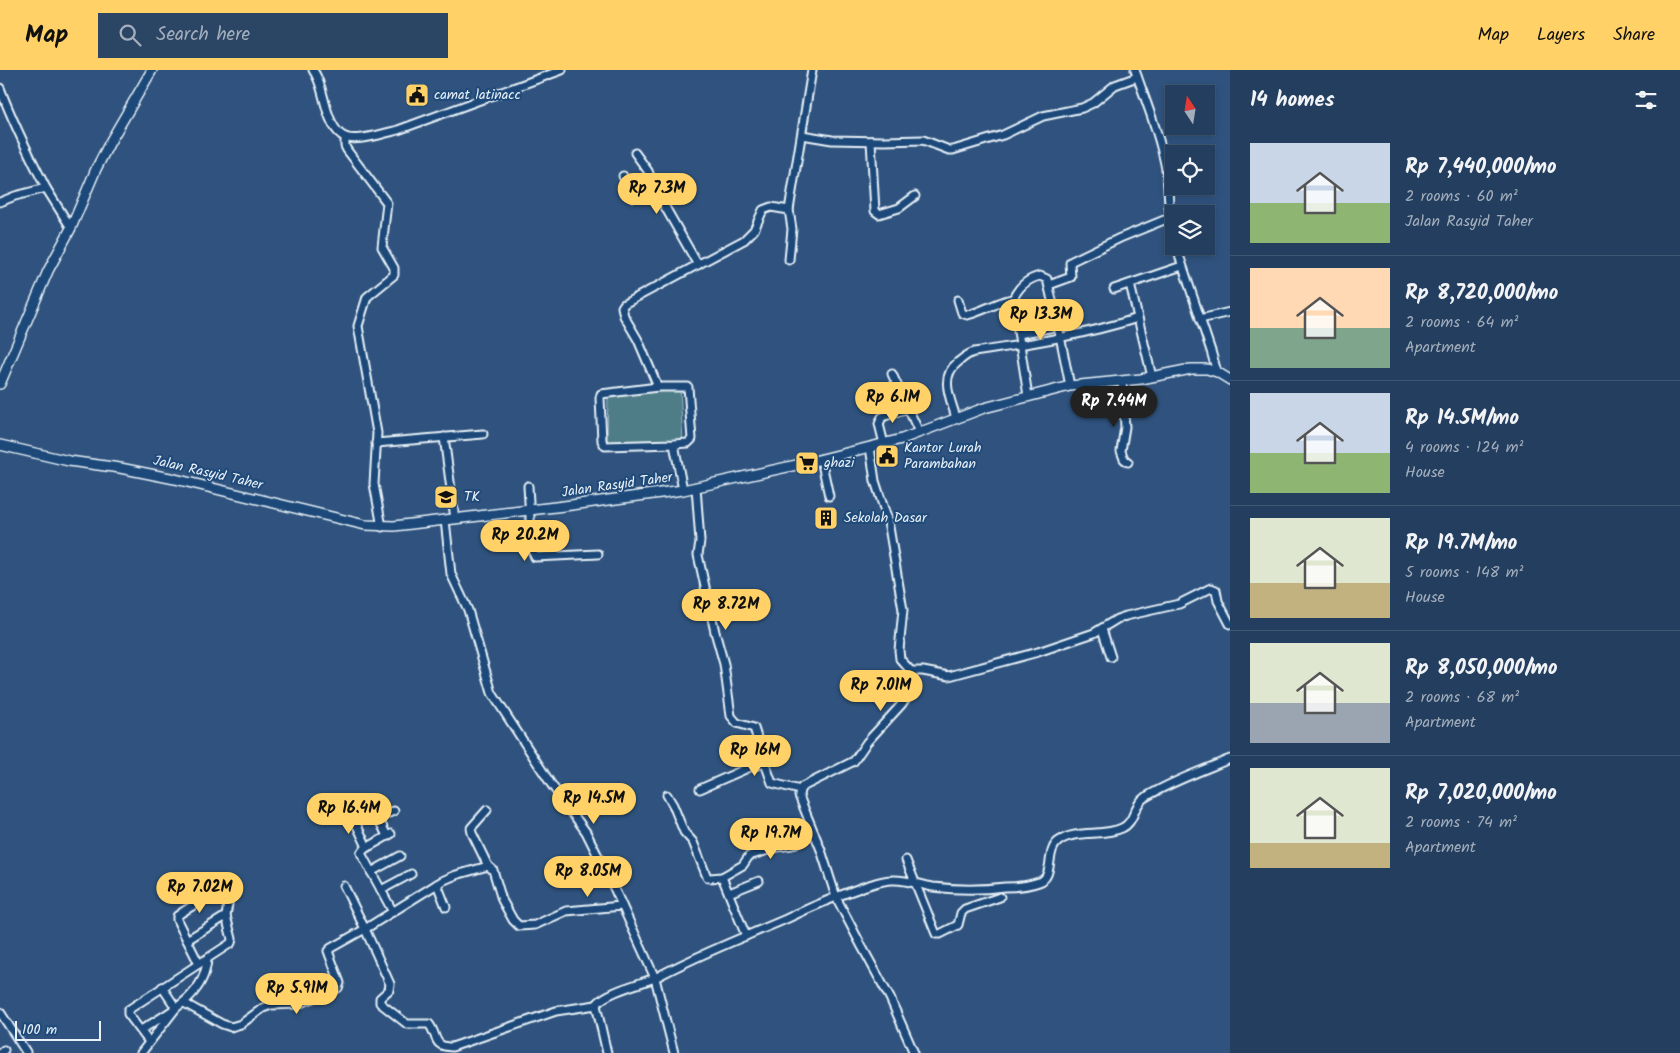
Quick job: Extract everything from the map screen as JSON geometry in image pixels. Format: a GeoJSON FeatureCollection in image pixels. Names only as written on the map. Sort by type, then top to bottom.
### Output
{"type":"FeatureCollection","features":[{"type":"Feature","properties":{"kind":"street"},"geometry":{"type":"LineString","coordinates":[[0,384],[48,271],[71,228],[110,142],[152,70]]}},
{"type":"Feature","properties":{"kind":"street"},"geometry":{"type":"LineString","coordinates":[[313,70],[319,81],[330,120],[334,127],[348,138],[370,136],[398,130],[562,70]]}},
{"type":"Feature","properties":{"kind":"street"},"geometry":{"type":"LineString","coordinates":[[788,260],[792,229],[789,210],[812,70]]}},
{"type":"Feature","properties":{"kind":"street"},"geometry":{"type":"LineString","coordinates":[[802,135],[832,140],[923,140],[949,150],[970,146],[1002,135],[1043,116],[1088,106],[1115,86],[1136,74],[1165,167],[1169,205]]}},
{"type":"Feature","properties":{"kind":"street"},"geometry":{"type":"LineString","coordinates":[[0,88],[23,144],[46,188],[71,228]]}},
{"type":"Feature","properties":{"kind":"street"},"geometry":{"type":"LineString","coordinates":[[345,137],[347,150],[388,204],[382,247],[394,268],[394,275],[367,297],[358,323],[377,433],[374,484],[382,527]]}},
{"type":"Feature","properties":{"kind":"street"},"geometry":{"type":"LineString","coordinates":[[871,141],[874,211],[879,214],[899,208],[915,196]]}},
{"type":"Feature","properties":{"kind":"street"},"geometry":{"type":"LineString","coordinates":[[636,153],[648,171],[654,188],[698,264]]}},
{"type":"Feature","properties":{"kind":"street"},"geometry":{"type":"LineString","coordinates":[[623,176],[633,197],[637,197],[654,188]]}},
{"type":"Feature","properties":{"kind":"street"},"geometry":{"type":"LineString","coordinates":[[0,202],[46,188]]}},
{"type":"Feature","properties":{"kind":"street"},"geometry":{"type":"LineString","coordinates":[[658,387],[638,340],[624,316],[622,307],[628,301],[747,238],[754,230],[761,212],[765,208],[789,210]]}},
{"type":"Feature","properties":{"kind":"street"},"geometry":{"type":"LineString","coordinates":[[1049,285],[1071,277],[1070,263],[1072,260],[1165,220]]}},
{"type":"Feature","properties":{"kind":"street"},"geometry":{"type":"LineString","coordinates":[[1179,255],[1217,372]]}},
{"type":"Feature","properties":{"kind":"street"},"geometry":{"type":"LineString","coordinates":[[1114,289],[1182,266]]}},
{"type":"Feature","properties":{"kind":"street"},"geometry":{"type":"LineString","coordinates":[[1028,396],[1013,299],[1024,284],[1033,278],[1043,277],[1049,285],[1070,386]]}},
{"type":"Feature","properties":{"kind":"street"},"geometry":{"type":"LineString","coordinates":[[1130,284],[1152,377]]}},
{"type":"Feature","properties":{"kind":"street"},"geometry":{"type":"LineString","coordinates":[[958,300],[962,313],[967,315],[988,309],[1008,298],[1013,299]]}},
{"type":"Feature","properties":{"kind":"street"},"geometry":{"type":"LineString","coordinates":[[1200,319],[1230,312]]}},
{"type":"Feature","properties":{"kind":"street"},"geometry":{"type":"LineString","coordinates":[[956,418],[947,384],[948,372],[971,352],[1060,338],[1138,318]]}},
{"type":"Feature","properties":{"kind":"street"},"geometry":{"type":"LineString","coordinates":[[1019,334],[1058,326]]}},
{"type":"Feature","properties":{"kind":"street","name":"Jalan Rasyid Taher"},"geometry":{"type":"LineString","coordinates":[[0,445],[69,461],[120,468],[175,479],[365,525],[382,527],[683,490],[884,444],[956,418],[1028,396],[1070,386],[1152,377],[1191,369],[1207,369],[1217,372],[1230,380]]}},
{"type":"Feature","properties":{"kind":"street"},"geometry":{"type":"LineString","coordinates":[[892,374],[918,432]]}},
{"type":"Feature","properties":{"kind":"street"},"geometry":{"type":"LineString","coordinates":[[1122,381],[1125,427],[1121,451],[1128,462]]}},
{"type":"Feature","properties":{"kind":"street"},"geometry":{"type":"LineString","coordinates":[[685,386],[688,388],[692,439],[688,443],[674,444],[607,447],[602,443],[601,394],[658,387],[685,386]]}},
{"type":"Feature","properties":{"kind":"street"},"geometry":{"type":"LineString","coordinates":[[884,444],[879,424],[882,417],[908,409]]}},
{"type":"Feature","properties":{"kind":"street"},"geometry":{"type":"LineString","coordinates":[[376,442],[483,434]]}},
{"type":"Feature","properties":{"kind":"street"},"geometry":{"type":"LineString","coordinates":[[444,437],[455,519]]}},
{"type":"Feature","properties":{"kind":"street"},"geometry":{"type":"LineString","coordinates":[[674,444],[683,490]]}},
{"type":"Feature","properties":{"kind":"street"},"geometry":{"type":"LineString","coordinates":[[870,447],[875,481],[888,520],[903,610],[899,650],[900,659],[911,671],[912,682],[908,695],[902,705],[864,745],[858,757],[850,764],[806,785],[800,790],[799,796],[814,832],[836,897],[890,998],[914,1053]]}},
{"type":"Feature","properties":{"kind":"street"},"geometry":{"type":"LineString","coordinates":[[821,459],[829,496]]}},
{"type":"Feature","properties":{"kind":"street"},"geometry":{"type":"LineString","coordinates":[[528,486],[532,550],[535,557],[598,554]]}},
{"type":"Feature","properties":{"kind":"street"},"geometry":{"type":"LineString","coordinates":[[696,487],[700,541],[698,555],[724,664],[731,716],[737,723],[754,728],[772,783],[800,790]]}},
{"type":"Feature","properties":{"kind":"street"},"geometry":{"type":"LineString","coordinates":[[445,520],[450,574],[468,610],[492,693],[551,784],[586,832],[655,978],[674,1053]]}},
{"type":"Feature","properties":{"kind":"street"},"geometry":{"type":"LineString","coordinates":[[911,671],[923,670],[949,676],[1038,652],[1102,630],[1117,619],[1178,604],[1211,588],[1216,590],[1218,601],[1230,624]]}},
{"type":"Feature","properties":{"kind":"street"},"geometry":{"type":"LineString","coordinates":[[1102,630],[1111,657]]}},
{"type":"Feature","properties":{"kind":"street"},"geometry":{"type":"LineString","coordinates":[[344,886],[390,984],[389,990],[380,998],[380,1003],[407,1024],[429,1024],[434,1038],[447,1047],[458,1045],[556,1011],[596,1005],[598,1001],[612,994],[655,978],[683,962],[836,897],[889,880],[975,890],[1042,882],[1046,878],[1053,847],[1058,842],[1077,835],[1120,829],[1132,819],[1137,806],[1142,800],[1172,784],[1230,759]]}},
{"type":"Feature","properties":{"kind":"street"},"geometry":{"type":"LineString","coordinates":[[700,789],[754,765],[765,763]]}},
{"type":"Feature","properties":{"kind":"street"},"geometry":{"type":"LineString","coordinates":[[667,795],[674,805],[684,832],[693,842],[707,877],[710,878],[722,877],[742,865],[750,856],[778,847],[792,845],[814,832]]}},
{"type":"Feature","properties":{"kind":"street"},"geometry":{"type":"LineString","coordinates":[[370,801],[389,835],[367,847],[361,853],[393,912]]}},
{"type":"Feature","properties":{"kind":"street"},"geometry":{"type":"LineString","coordinates":[[487,810],[471,828],[472,834],[488,866],[493,870],[502,900],[513,920],[519,926],[535,925],[566,912],[622,906]]}},
{"type":"Feature","properties":{"kind":"street"},"geometry":{"type":"LineString","coordinates":[[378,817],[394,811]]}},
{"type":"Feature","properties":{"kind":"street"},"geometry":{"type":"LineString","coordinates":[[351,813],[367,847]]}},
{"type":"Feature","properties":{"kind":"street"},"geometry":{"type":"LineString","coordinates":[[371,872],[400,856]]}},
{"type":"Feature","properties":{"kind":"street"},"geometry":{"type":"LineString","coordinates":[[906,860],[935,933],[938,934],[958,925],[961,913],[965,909],[1000,897]]}},
{"type":"Feature","properties":{"kind":"street"},"geometry":{"type":"LineString","coordinates":[[184,1003],[231,1027],[241,1024],[263,1008],[271,1005],[300,1004],[334,991],[340,985],[328,952],[329,950],[437,884],[456,875],[488,866]]}},
{"type":"Feature","properties":{"kind":"street"},"geometry":{"type":"LineString","coordinates":[[380,890],[411,874]]}},
{"type":"Feature","properties":{"kind":"street"},"geometry":{"type":"LineString","coordinates":[[722,877],[746,936]]}},
{"type":"Feature","properties":{"kind":"street"},"geometry":{"type":"LineString","coordinates":[[729,893],[758,881]]}},
{"type":"Feature","properties":{"kind":"street"},"geometry":{"type":"LineString","coordinates":[[150,1042],[128,1014],[128,1010],[162,987],[199,964],[207,959],[232,942],[226,916],[231,886],[229,884],[178,916],[177,920],[199,964]]}},
{"type":"Feature","properties":{"kind":"street"},"geometry":{"type":"LineString","coordinates":[[437,884],[446,906]]}},
{"type":"Feature","properties":{"kind":"street"},"geometry":{"type":"LineString","coordinates":[[187,940],[226,916]]}},
{"type":"Feature","properties":{"kind":"street"},"geometry":{"type":"LineString","coordinates":[[141,1030],[184,1003],[193,994],[207,968],[207,959]]}},
{"type":"Feature","properties":{"kind":"street"},"geometry":{"type":"LineString","coordinates":[[162,987],[176,1008]]}},
{"type":"Feature","properties":{"kind":"street"},"geometry":{"type":"LineString","coordinates":[[596,1005],[607,1053]]}},
{"type":"Feature","properties":{"kind":"street"},"geometry":{"type":"LineString","coordinates":[[141,1053],[176,1008]]}},
{"type":"Feature","properties":{"kind":"street"},"geometry":{"type":"LineString","coordinates":[[0,1013],[26,1052]]}},
{"type":"Feature","properties":{"kind":"shaded area","name":"TK"},"geometry":{"type":"Polygon","coordinates":[[[452,486],[458,504],[439,509],[434,489],[452,486]]]}},
{"type":"Feature","properties":{"kind":"green space"},"geometry":{"type":"Polygon","coordinates":[[[680,389],[683,442],[607,442],[608,394],[680,389]]]}},
{"type":"Feature","properties":{"kind":"place","name":"camat latinacc"},"geometry":{"type":"Point","coordinates":[417,95]}},
{"type":"Feature","properties":{"kind":"place","name":"Kantor Lurah Parambahan"},"geometry":{"type":"Point","coordinates":[887,456]}},
{"type":"Feature","properties":{"kind":"place","name":"ghazi"},"geometry":{"type":"Point","coordinates":[807,463]}},
{"type":"Feature","properties":{"kind":"place","name":"TK"},"geometry":{"type":"Point","coordinates":[446,497]}},
{"type":"Feature","properties":{"kind":"place","name":"Sekolah Dasar"},"geometry":{"type":"Point","coordinates":[826,518]}}]}
